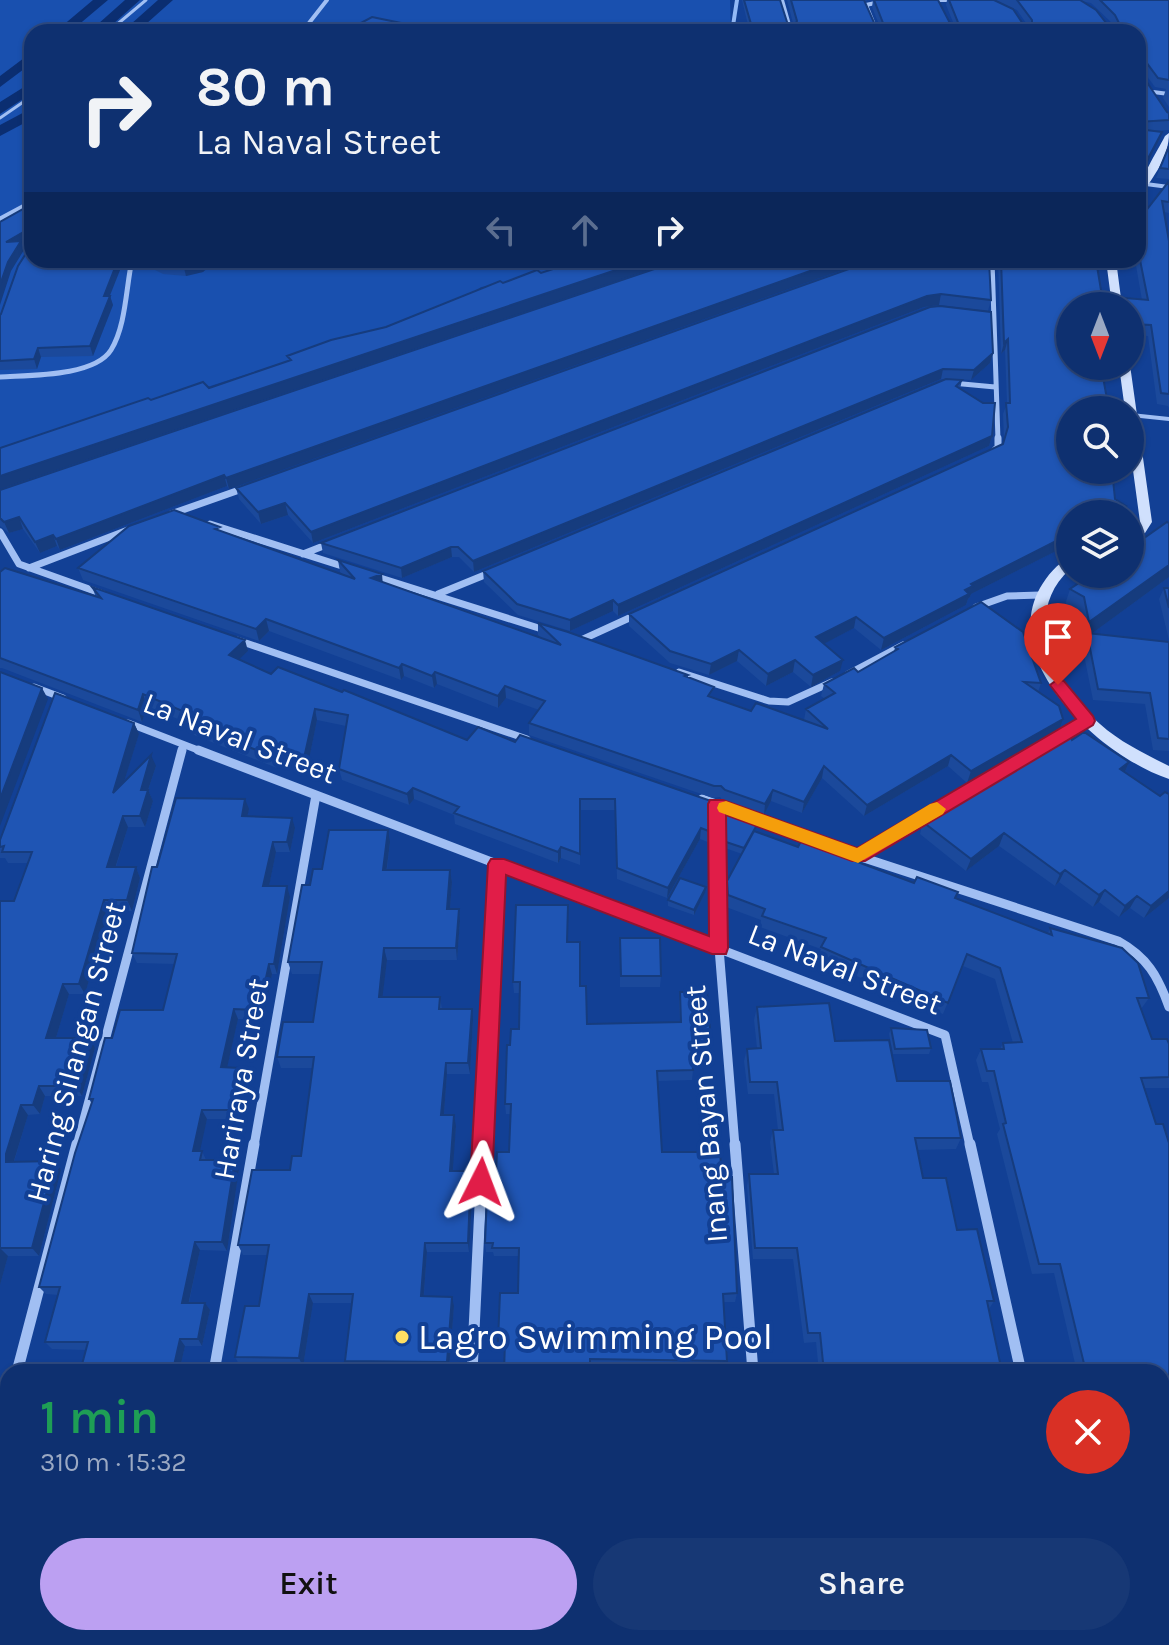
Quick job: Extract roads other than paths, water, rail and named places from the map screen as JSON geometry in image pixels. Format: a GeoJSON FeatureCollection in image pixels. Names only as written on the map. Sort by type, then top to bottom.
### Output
{"type":"FeatureCollection","features":[{"type":"Feature","properties":{"kind":"street"},"geometry":{"type":"LineString","coordinates":[[308,24],[327,0]]}},
{"type":"Feature","properties":{"kind":"street"},"geometry":{"type":"LineString","coordinates":[[782,0],[789,24]]}},
{"type":"Feature","properties":{"kind":"street"},"geometry":{"type":"LineString","coordinates":[[923,0],[948,0]]}},
{"type":"Feature","properties":{"kind":"street"},"geometry":{"type":"LineString","coordinates":[[938,0],[943,11]]}},
{"type":"Feature","properties":{"kind":"street"},"geometry":{"type":"LineString","coordinates":[[874,24],[866,5],[870,2],[894,1]]}},
{"type":"Feature","properties":{"kind":"street"},"geometry":{"type":"LineString","coordinates":[[1146,82],[1161,105]]}},
{"type":"Feature","properties":{"kind":"street"},"geometry":{"type":"LineString","coordinates":[[1153,92],[1169,94]]}},
{"type":"Feature","properties":{"kind":"street"},"geometry":{"type":"LineString","coordinates":[[1146,176],[1168,137],[1153,137]]}},
{"type":"Feature","properties":{"kind":"street"},"geometry":{"type":"LineString","coordinates":[[1146,184],[1169,187]]}},
{"type":"Feature","properties":{"kind":"street"},"geometry":{"type":"LineString","coordinates":[[0,219],[24,206]]}},
{"type":"Feature","properties":{"kind":"street"},"geometry":{"type":"LineString","coordinates":[[0,377],[71,370],[104,359],[113,344],[130,268]]}},
{"type":"Feature","properties":{"kind":"street"},"geometry":{"type":"LineString","coordinates":[[990,454],[998,447],[992,268]]}},
{"type":"Feature","properties":{"kind":"street"},"geometry":{"type":"LineString","coordinates":[[1112,268],[1115,292]]}},
{"type":"Feature","properties":{"kind":"street"},"geometry":{"type":"LineString","coordinates":[[979,315],[993,317]]}},
{"type":"Feature","properties":{"kind":"street"},"geometry":{"type":"LineString","coordinates":[[943,384],[995,387]]}},
{"type":"Feature","properties":{"kind":"street"},"geometry":{"type":"LineString","coordinates":[[160,518],[249,486]]}},
{"type":"Feature","properties":{"kind":"street"},"geometry":{"type":"LineString","coordinates":[[175,513],[189,517]]}},
{"type":"Feature","properties":{"kind":"street"},"geometry":{"type":"LineString","coordinates":[[203,522],[593,645]]}},
{"type":"Feature","properties":{"kind":"street"},"geometry":{"type":"LineString","coordinates":[[28,568],[131,529]]}},
{"type":"Feature","properties":{"kind":"street"},"geometry":{"type":"LineString","coordinates":[[0,532],[19,564],[117,599]]}},
{"type":"Feature","properties":{"kind":"street"},"geometry":{"type":"LineString","coordinates":[[302,554],[346,537]]}},
{"type":"Feature","properties":{"kind":"street"},"geometry":{"type":"LineString","coordinates":[[437,595],[496,570]]}},
{"type":"Feature","properties":{"kind":"street"},"geometry":{"type":"LineString","coordinates":[[1056,573],[1040,595],[1040,638],[1058,685],[1087,721],[1124,750],[1169,773]]}},
{"type":"Feature","properties":{"kind":"street"},"geometry":{"type":"LineString","coordinates":[[968,611],[995,597],[1017,592],[1040,595]]}},
{"type":"Feature","properties":{"kind":"street"},"geometry":{"type":"LineString","coordinates":[[579,641],[650,608]]}},
{"type":"Feature","properties":{"kind":"street"},"geometry":{"type":"LineString","coordinates":[[222,635],[537,743]]}},
{"type":"Feature","properties":{"kind":"street"},"geometry":{"type":"LineString","coordinates":[[667,668],[769,701],[788,702],[805,697],[914,640]]}},
{"type":"Feature","properties":{"kind":"street"},"geometry":{"type":"LineString","coordinates":[[28,685],[70,701]]}},
{"type":"Feature","properties":{"kind":"street"},"geometry":{"type":"LineString","coordinates":[[51,709],[56,695]]}},
{"type":"Feature","properties":{"kind":"street","name":"La Naval Street"},"geometry":{"type":"LineString","coordinates":[[112,717],[945,1035],[1019,1364]]}},
{"type":"Feature","properties":{"kind":"street"},"geometry":{"type":"LineString","coordinates":[[858,856],[1087,721]]}},
{"type":"Feature","properties":{"kind":"street","name":"Haring Silangan Street"},"geometry":{"type":"LineString","coordinates":[[19,1364],[183,745]]}},
{"type":"Feature","properties":{"kind":"street"},"geometry":{"type":"LineString","coordinates":[[687,794],[858,856],[1118,941],[1140,953],[1156,970],[1169,1007]]}},
{"type":"Feature","properties":{"kind":"street","name":"Hariraya Street"},"geometry":{"type":"LineString","coordinates":[[215,1364],[316,795]]}},
{"type":"Feature","properties":{"kind":"street","name":"Inang Bayan Street"},"geometry":{"type":"LineString","coordinates":[[717,804],[719,948],[752,1364]]}},
{"type":"Feature","properties":{"kind":"street"},"geometry":{"type":"LineString","coordinates":[[472,1364],[497,864]]}},
{"type":"Feature","properties":{"kind":"lane"},"geometry":{"type":"LineString","coordinates":[[118,24],[146,0]]}},
{"type":"Feature","properties":{"kind":"lane"},"geometry":{"type":"LineString","coordinates":[[0,118],[24,102]]}},
{"type":"Feature","properties":{"kind":"lane"},"geometry":{"type":"LineString","coordinates":[[1144,416],[1169,419]]}},
{"type":"Feature","properties":{"kind":"waterway"},"geometry":{"type":"LineString","coordinates":[[72,24],[101,0]]}},
{"type":"Feature","properties":{"kind":"waterway"},"geometry":{"type":"LineString","coordinates":[[105,24],[133,0]]}},
{"type":"Feature","properties":{"kind":"waterway"},"geometry":{"type":"LineString","coordinates":[[138,24],[166,0]]}},
{"type":"Feature","properties":{"kind":"waterway"},"geometry":{"type":"LineString","coordinates":[[733,24],[737,0]]}},
{"type":"Feature","properties":{"kind":"waterway"},"geometry":{"type":"LineString","coordinates":[[0,83],[24,63]]}},
{"type":"Feature","properties":{"kind":"waterway"},"geometry":{"type":"LineString","coordinates":[[0,109],[24,92]]}},
{"type":"Feature","properties":{"kind":"waterway"},"geometry":{"type":"LineString","coordinates":[[0,131],[24,118]]}},
{"type":"Feature","properties":{"kind":"place","name":"Lagro Swimming Pool"},"geometry":{"type":"Point","coordinates":[402,1337]}}]}
